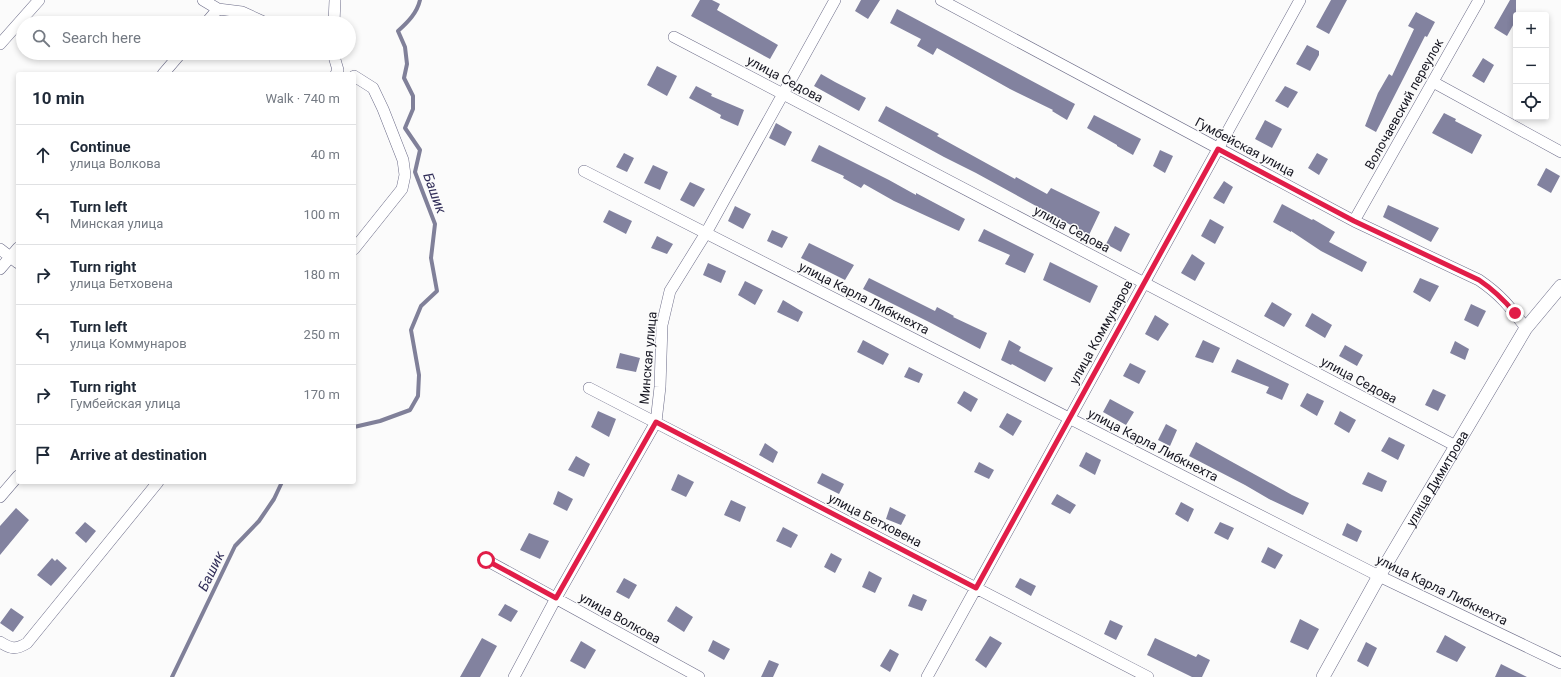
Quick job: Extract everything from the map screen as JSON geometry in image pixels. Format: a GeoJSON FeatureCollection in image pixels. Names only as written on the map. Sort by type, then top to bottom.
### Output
{"type":"FeatureCollection","features":[{"type":"Feature","properties":{"kind":"street"},"geometry":{"type":"LineString","coordinates":[[25,16],[39,0]]}},
{"type":"Feature","properties":{"kind":"street"},"geometry":{"type":"LineString","coordinates":[[203,0],[218,9],[242,12],[251,16]]}},
{"type":"Feature","properties":{"kind":"street"},"geometry":{"type":"LineString","coordinates":[[334,16],[335,0]]}},
{"type":"Feature","properties":{"kind":"street","name":"Минская улица"},"geometry":{"type":"LineString","coordinates":[[514,677],[556,598],[656,422],[660,387],[662,325],[670,291],[706,233],[835,0]]}},
{"type":"Feature","properties":{"kind":"street","name":"Гумбейская улица"},"geometry":{"type":"LineString","coordinates":[[942,0],[1354,221],[1479,280],[1494,290],[1505,300],[1526,328]]}},
{"type":"Feature","properties":{"kind":"street","name":"улица Коммунаров"},"geometry":{"type":"LineString","coordinates":[[927,677],[1300,0]]}},
{"type":"Feature","properties":{"kind":"street","name":"Волочаевский переулок"},"geometry":{"type":"LineString","coordinates":[[1354,221],[1479,0]]}},
{"type":"Feature","properties":{"kind":"street"},"geometry":{"type":"LineString","coordinates":[[212,16],[218,9]]}},
{"type":"Feature","properties":{"kind":"street"},"geometry":{"type":"LineString","coordinates":[[0,44],[16,26]]}},
{"type":"Feature","properties":{"kind":"street","name":"улица Седова"},"geometry":{"type":"LineString","coordinates":[[674,37],[1456,446]]}},
{"type":"Feature","properties":{"kind":"street"},"geometry":{"type":"LineString","coordinates":[[165,72],[175,60]]}},
{"type":"Feature","properties":{"kind":"street"},"geometry":{"type":"LineString","coordinates":[[334,60],[337,72]]}},
{"type":"Feature","properties":{"kind":"street"},"geometry":{"type":"LineString","coordinates":[[356,77],[373,88],[403,160],[405,175],[402,189],[356,246]]}},
{"type":"Feature","properties":{"kind":"street"},"geometry":{"type":"LineString","coordinates":[[1433,82],[1561,152]]}},
{"type":"Feature","properties":{"kind":"street","name":"улица Карла Либкнехта"},"geometry":{"type":"LineString","coordinates":[[584,171],[1379,576],[1561,663]]}},
{"type":"Feature","properties":{"kind":"street"},"geometry":{"type":"LineString","coordinates":[[0,249],[14,260],[0,269]]}},
{"type":"Feature","properties":{"kind":"street","name":"улица Димитрова"},"geometry":{"type":"LineString","coordinates":[[1323,677],[1379,576],[1526,328],[1561,286]]}},
{"type":"Feature","properties":{"kind":"street","name":"улица Бетховена"},"geometry":{"type":"LineString","coordinates":[[589,388],[1148,677]]}},
{"type":"Feature","properties":{"kind":"street"},"geometry":{"type":"LineString","coordinates":[[0,498],[16,478]]}},
{"type":"Feature","properties":{"kind":"street"},"geometry":{"type":"LineString","coordinates":[[0,642],[8,647],[18,648],[27,643],[156,484]]}},
{"type":"Feature","properties":{"kind":"street","name":"улица Волкова"},"geometry":{"type":"LineString","coordinates":[[486,560],[699,677]]}},
{"type":"Feature","properties":{"kind":"building"},"geometry":{"type":"Polygon","coordinates":[[[700,0],[712,0],[720,4],[717,10],[778,45],[770,59],[691,16],[700,0]]]}},
{"type":"Feature","properties":{"kind":"building"},"geometry":{"type":"Polygon","coordinates":[[[861,0],[880,0],[868,19],[855,11],[861,0]]]}},
{"type":"Feature","properties":{"kind":"building"},"geometry":{"type":"Polygon","coordinates":[[[1331,0],[1347,0],[1329,34],[1316,27],[1331,0]]]}},
{"type":"Feature","properties":{"kind":"building"},"geometry":{"type":"Polygon","coordinates":[[[1510,0],[1516,0],[1516,12],[1513,12],[1513,25],[1507,36],[1494,28],[1510,0]]]}},
{"type":"Feature","properties":{"kind":"building"},"geometry":{"type":"Polygon","coordinates":[[[897,9],[1075,104],[1067,120],[1052,111],[1053,110],[1010,89],[937,48],[933,55],[917,46],[921,39],[890,23],[897,9]]]}},
{"type":"Feature","properties":{"kind":"building"},"geometry":{"type":"Polygon","coordinates":[[[1416,12],[1435,22],[1427,37],[1425,36],[1376,132],[1365,126],[1378,93],[1389,74],[1392,76],[1414,29],[1408,26],[1416,12]]]}},
{"type":"Feature","properties":{"kind":"building"},"geometry":{"type":"Polygon","coordinates":[[[1307,45],[1319,51],[1319,55],[1310,71],[1296,64],[1307,45]]]}},
{"type":"Feature","properties":{"kind":"building"},"geometry":{"type":"Polygon","coordinates":[[[1483,58],[1494,65],[1484,83],[1472,76],[1483,58]]]}},
{"type":"Feature","properties":{"kind":"building"},"geometry":{"type":"Polygon","coordinates":[[[657,66],[677,76],[667,96],[647,85],[657,66]]]}},
{"type":"Feature","properties":{"kind":"building"},"geometry":{"type":"Polygon","coordinates":[[[821,74],[866,98],[859,111],[814,86],[821,74]]]}},
{"type":"Feature","properties":{"kind":"building"},"geometry":{"type":"Polygon","coordinates":[[[696,86],[712,94],[711,96],[744,110],[738,126],[720,118],[721,115],[689,98],[696,86]]]}},
{"type":"Feature","properties":{"kind":"building"},"geometry":{"type":"Polygon","coordinates":[[[1285,86],[1298,92],[1288,108],[1275,101],[1285,86]]]}},
{"type":"Feature","properties":{"kind":"building"},"geometry":{"type":"Polygon","coordinates":[[[886,106],[939,134],[937,136],[1015,179],[1016,177],[1047,194],[1051,188],[1100,212],[1089,235],[878,121],[886,106]]]}},
{"type":"Feature","properties":{"kind":"building"},"geometry":{"type":"Polygon","coordinates":[[[1444,113],[1456,119],[1455,121],[1482,135],[1472,154],[1432,133],[1444,113]]]}},
{"type":"Feature","properties":{"kind":"building"},"geometry":{"type":"Polygon","coordinates":[[[1094,115],[1141,139],[1133,155],[1087,128],[1094,115]]]}},
{"type":"Feature","properties":{"kind":"building"},"geometry":{"type":"Polygon","coordinates":[[[1265,120],[1282,129],[1272,148],[1255,139],[1265,120]]]}},
{"type":"Feature","properties":{"kind":"building"},"geometry":{"type":"Polygon","coordinates":[[[776,123],[792,132],[785,146],[769,138],[776,123]]]}},
{"type":"Feature","properties":{"kind":"building"},"geometry":{"type":"Polygon","coordinates":[[[819,145],[965,219],[959,231],[894,201],[864,184],[861,188],[843,178],[844,176],[811,161],[819,145]]]}},
{"type":"Feature","properties":{"kind":"building"},"geometry":{"type":"Polygon","coordinates":[[[1160,150],[1173,156],[1165,173],[1153,166],[1160,150]]]}},
{"type":"Feature","properties":{"kind":"building"},"geometry":{"type":"Polygon","coordinates":[[[624,153],[634,158],[627,172],[616,167],[624,153]]]}},
{"type":"Feature","properties":{"kind":"building"},"geometry":{"type":"Polygon","coordinates":[[[1317,153],[1328,159],[1319,175],[1308,168],[1317,153]]]}},
{"type":"Feature","properties":{"kind":"building"},"geometry":{"type":"Polygon","coordinates":[[[653,165],[668,172],[660,190],[644,183],[653,165]]]}},
{"type":"Feature","properties":{"kind":"building"},"geometry":{"type":"Polygon","coordinates":[[[1546,168],[1560,176],[1551,193],[1537,185],[1546,168]]]}},
{"type":"Feature","properties":{"kind":"building"},"geometry":{"type":"Polygon","coordinates":[[[1224,181],[1233,187],[1224,204],[1213,198],[1224,181]]]}},
{"type":"Feature","properties":{"kind":"building"},"geometry":{"type":"Polygon","coordinates":[[[690,182],[705,189],[694,207],[680,200],[690,182]]]}},
{"type":"Feature","properties":{"kind":"building"},"geometry":{"type":"Polygon","coordinates":[[[1282,204],[1312,220],[1313,219],[1335,232],[1329,242],[1367,262],[1362,272],[1321,251],[1291,231],[1273,222],[1282,204]]]}},
{"type":"Feature","properties":{"kind":"building"},"geometry":{"type":"Polygon","coordinates":[[[1388,205],[1439,228],[1431,242],[1383,217],[1388,205]]]}},
{"type":"Feature","properties":{"kind":"building"},"geometry":{"type":"Polygon","coordinates":[[[735,206],[751,214],[743,229],[728,221],[735,206]]]}},
{"type":"Feature","properties":{"kind":"building"},"geometry":{"type":"Polygon","coordinates":[[[609,210],[632,221],[626,234],[603,222],[609,210]]]}},
{"type":"Feature","properties":{"kind":"building"},"geometry":{"type":"Polygon","coordinates":[[[1210,219],[1224,227],[1215,244],[1201,236],[1210,219]]]}},
{"type":"Feature","properties":{"kind":"building"},"geometry":{"type":"Polygon","coordinates":[[[1115,226],[1130,234],[1121,252],[1106,244],[1115,226]]]}},
{"type":"Feature","properties":{"kind":"building"},"geometry":{"type":"Polygon","coordinates":[[[984,229],[1034,254],[1025,273],[1005,264],[1010,255],[978,241],[984,229]]]}},
{"type":"Feature","properties":{"kind":"building"},"geometry":{"type":"Polygon","coordinates":[[[772,230],[788,237],[782,248],[767,241],[772,230]]]}},
{"type":"Feature","properties":{"kind":"building"},"geometry":{"type":"Polygon","coordinates":[[[657,236],[673,244],[667,254],[651,248],[657,236]]]}},
{"type":"Feature","properties":{"kind":"building"},"geometry":{"type":"Polygon","coordinates":[[[809,243],[854,265],[845,280],[801,258],[809,243]]]}},
{"type":"Feature","properties":{"kind":"building"},"geometry":{"type":"Polygon","coordinates":[[[1192,254],[1205,263],[1195,281],[1181,273],[1192,254]]]}},
{"type":"Feature","properties":{"kind":"building"},"geometry":{"type":"Polygon","coordinates":[[[1050,262],[1098,286],[1090,303],[1043,280],[1050,262]]]}},
{"type":"Feature","properties":{"kind":"building"},"geometry":{"type":"Polygon","coordinates":[[[708,263],[726,271],[721,283],[703,275],[708,263]]]}},
{"type":"Feature","properties":{"kind":"building"},"geometry":{"type":"Polygon","coordinates":[[[869,278],[935,311],[937,307],[954,316],[953,317],[987,333],[980,349],[863,289],[869,278]]]}},
{"type":"Feature","properties":{"kind":"building"},"geometry":{"type":"Polygon","coordinates":[[[1420,278],[1439,286],[1430,302],[1413,292],[1420,278]]]}},
{"type":"Feature","properties":{"kind":"building"},"geometry":{"type":"Polygon","coordinates":[[[745,281],[763,290],[755,305],[738,295],[745,281]]]}},
{"type":"Feature","properties":{"kind":"building"},"geometry":{"type":"Polygon","coordinates":[[[783,300],[803,312],[798,322],[777,312],[783,300]]]}},
{"type":"Feature","properties":{"kind":"building"},"geometry":{"type":"Polygon","coordinates":[[[1272,302],[1292,314],[1284,327],[1264,316],[1272,302]]]}},
{"type":"Feature","properties":{"kind":"building"},"geometry":{"type":"Polygon","coordinates":[[[1471,304],[1486,311],[1478,327],[1464,320],[1471,304]]]}},
{"type":"Feature","properties":{"kind":"building"},"geometry":{"type":"Polygon","coordinates":[[[1312,313],[1332,325],[1325,338],[1305,326],[1312,313]]]}},
{"type":"Feature","properties":{"kind":"building"},"geometry":{"type":"Polygon","coordinates":[[[1155,315],[1169,324],[1158,341],[1145,334],[1155,315]]]}},
{"type":"Feature","properties":{"kind":"building"},"geometry":{"type":"Polygon","coordinates":[[[863,340],[889,354],[883,365],[857,352],[863,340]]]}},
{"type":"Feature","properties":{"kind":"building"},"geometry":{"type":"Polygon","coordinates":[[[1009,340],[1021,347],[1019,351],[1053,368],[1045,382],[1012,364],[1011,365],[1001,360],[1009,340]]]}},
{"type":"Feature","properties":{"kind":"building"},"geometry":{"type":"Polygon","coordinates":[[[1203,340],[1220,348],[1213,363],[1195,357],[1203,340]]]}},
{"type":"Feature","properties":{"kind":"building"},"geometry":{"type":"Polygon","coordinates":[[[1455,341],[1469,349],[1465,360],[1450,353],[1455,341]]]}},
{"type":"Feature","properties":{"kind":"building"},"geometry":{"type":"Polygon","coordinates":[[[1345,345],[1363,355],[1357,366],[1339,356],[1345,345]]]}},
{"type":"Feature","properties":{"kind":"building"},"geometry":{"type":"Polygon","coordinates":[[[620,353],[640,358],[636,372],[616,368],[620,353]]]}},
{"type":"Feature","properties":{"kind":"building"},"geometry":{"type":"Polygon","coordinates":[[[1237,359],[1289,384],[1282,400],[1266,393],[1269,387],[1231,372],[1237,359]]]}},
{"type":"Feature","properties":{"kind":"building"},"geometry":{"type":"Polygon","coordinates":[[[1130,363],[1146,371],[1139,384],[1123,376],[1130,363]]]}},
{"type":"Feature","properties":{"kind":"building"},"geometry":{"type":"Polygon","coordinates":[[[909,367],[923,374],[919,383],[904,377],[909,367]]]}},
{"type":"Feature","properties":{"kind":"building"},"geometry":{"type":"Polygon","coordinates":[[[1433,389],[1446,395],[1438,411],[1425,405],[1433,389]]]}},
{"type":"Feature","properties":{"kind":"building"},"geometry":{"type":"Polygon","coordinates":[[[964,391],[978,399],[971,412],[957,403],[964,391]]]}},
{"type":"Feature","properties":{"kind":"building"},"geometry":{"type":"Polygon","coordinates":[[[1307,393],[1324,401],[1317,416],[1300,406],[1307,393]]]}},
{"type":"Feature","properties":{"kind":"building"},"geometry":{"type":"Polygon","coordinates":[[[1110,399],[1134,412],[1126,425],[1103,412],[1110,399]]]}},
{"type":"Feature","properties":{"kind":"building"},"geometry":{"type":"Polygon","coordinates":[[[598,411],[616,419],[609,437],[591,427],[598,411]]]}},
{"type":"Feature","properties":{"kind":"building"},"geometry":{"type":"Polygon","coordinates":[[[1340,411],[1356,420],[1349,433],[1334,424],[1340,411]]]}},
{"type":"Feature","properties":{"kind":"building"},"geometry":{"type":"Polygon","coordinates":[[[1007,413],[1022,421],[1013,436],[999,427],[1007,413]]]}},
{"type":"Feature","properties":{"kind":"building"},"geometry":{"type":"Polygon","coordinates":[[[1166,424],[1177,430],[1170,446],[1158,440],[1166,424]]]}},
{"type":"Feature","properties":{"kind":"building"},"geometry":{"type":"Polygon","coordinates":[[[1389,437],[1405,445],[1398,460],[1381,451],[1389,437]]]}},
{"type":"Feature","properties":{"kind":"building"},"geometry":{"type":"Polygon","coordinates":[[[1196,442],[1309,503],[1303,515],[1269,499],[1189,456],[1196,442]]]}},
{"type":"Feature","properties":{"kind":"building"},"geometry":{"type":"Polygon","coordinates":[[[765,443],[778,452],[773,463],[759,455],[765,443]]]}},
{"type":"Feature","properties":{"kind":"building"},"geometry":{"type":"Polygon","coordinates":[[[1086,452],[1101,460],[1095,475],[1079,466],[1086,452]]]}},
{"type":"Feature","properties":{"kind":"building"},"geometry":{"type":"Polygon","coordinates":[[[576,456],[590,464],[584,477],[568,470],[576,456]]]}},
{"type":"Feature","properties":{"kind":"building"},"geometry":{"type":"Polygon","coordinates":[[[979,462],[994,470],[989,479],[974,472],[979,462]]]}},
{"type":"Feature","properties":{"kind":"building"},"geometry":{"type":"Polygon","coordinates":[[[1368,472],[1387,481],[1382,492],[1362,484],[1368,472]]]}},
{"type":"Feature","properties":{"kind":"building"},"geometry":{"type":"Polygon","coordinates":[[[822,473],[844,484],[839,494],[817,483],[822,473]]]}},
{"type":"Feature","properties":{"kind":"building"},"geometry":{"type":"Polygon","coordinates":[[[678,474],[694,482],[686,497],[671,490],[678,474]]]}},
{"type":"Feature","properties":{"kind":"building"},"geometry":{"type":"Polygon","coordinates":[[[558,491],[573,499],[567,511],[553,504],[558,491]]]}},
{"type":"Feature","properties":{"kind":"building"},"geometry":{"type":"Polygon","coordinates":[[[1057,494],[1076,505],[1070,514],[1051,504],[1057,494]]]}},
{"type":"Feature","properties":{"kind":"building"},"geometry":{"type":"Polygon","coordinates":[[[731,500],[746,507],[740,522],[724,515],[731,500]]]}},
{"type":"Feature","properties":{"kind":"building"},"geometry":{"type":"Polygon","coordinates":[[[1181,502],[1194,509],[1188,522],[1175,514],[1181,502]]]}},
{"type":"Feature","properties":{"kind":"building"},"geometry":{"type":"Polygon","coordinates":[[[890,507],[906,515],[901,525],[886,519],[890,507]]]}},
{"type":"Feature","properties":{"kind":"building"},"geometry":{"type":"Polygon","coordinates":[[[16,508],[29,520],[0,555],[0,526],[16,508]]]}},
{"type":"Feature","properties":{"kind":"building"},"geometry":{"type":"Polygon","coordinates":[[[85,522],[96,531],[86,543],[75,533],[85,522]]]}},
{"type":"Feature","properties":{"kind":"building"},"geometry":{"type":"Polygon","coordinates":[[[1220,522],[1234,528],[1228,540],[1214,533],[1220,522]]]}},
{"type":"Feature","properties":{"kind":"building"},"geometry":{"type":"Polygon","coordinates":[[[1347,523],[1362,531],[1357,542],[1342,535],[1347,523]]]}},
{"type":"Feature","properties":{"kind":"building"},"geometry":{"type":"Polygon","coordinates":[[[783,527],[798,535],[791,548],[776,541],[783,527]]]}},
{"type":"Feature","properties":{"kind":"building"},"geometry":{"type":"Polygon","coordinates":[[[529,533],[549,541],[540,559],[520,550],[529,533]]]}},
{"type":"Feature","properties":{"kind":"building"},"geometry":{"type":"Polygon","coordinates":[[[1268,547],[1283,555],[1275,569],[1261,562],[1268,547]]]}},
{"type":"Feature","properties":{"kind":"building"},"geometry":{"type":"Polygon","coordinates":[[[831,553],[842,559],[835,573],[824,567],[831,553]]]}},
{"type":"Feature","properties":{"kind":"building"},"geometry":{"type":"Polygon","coordinates":[[[52,558],[55,561],[57,559],[67,568],[51,586],[37,575],[52,558]]]}},
{"type":"Feature","properties":{"kind":"building"},"geometry":{"type":"Polygon","coordinates":[[[869,571],[882,578],[875,593],[862,587],[869,571]]]}},
{"type":"Feature","properties":{"kind":"building"},"geometry":{"type":"Polygon","coordinates":[[[624,578],[637,585],[629,599],[616,592],[624,578]]]}},
{"type":"Feature","properties":{"kind":"building"},"geometry":{"type":"Polygon","coordinates":[[[1020,578],[1036,586],[1031,596],[1015,587],[1020,578]]]}},
{"type":"Feature","properties":{"kind":"building"},"geometry":{"type":"Polygon","coordinates":[[[913,594],[927,600],[922,611],[908,606],[913,594]]]}},
{"type":"Feature","properties":{"kind":"building"},"geometry":{"type":"Polygon","coordinates":[[[505,604],[518,611],[511,622],[498,615],[505,604]]]}},
{"type":"Feature","properties":{"kind":"building"},"geometry":{"type":"Polygon","coordinates":[[[676,606],[693,617],[684,632],[667,621],[676,606]]]}},
{"type":"Feature","properties":{"kind":"building"},"geometry":{"type":"Polygon","coordinates":[[[11,608],[24,617],[13,632],[0,623],[11,608]]]}},
{"type":"Feature","properties":{"kind":"building"},"geometry":{"type":"Polygon","coordinates":[[[1300,619],[1319,629],[1308,650],[1290,642],[1300,619]]]}},
{"type":"Feature","properties":{"kind":"building"},"geometry":{"type":"Polygon","coordinates":[[[1110,620],[1123,626],[1116,640],[1104,634],[1110,620]]]}},
{"type":"Feature","properties":{"kind":"building"},"geometry":{"type":"Polygon","coordinates":[[[1445,635],[1466,647],[1457,662],[1436,652],[1445,635]]]}},
{"type":"Feature","properties":{"kind":"building"},"geometry":{"type":"Polygon","coordinates":[[[990,636],[1002,643],[986,668],[975,660],[990,636]]]}},
{"type":"Feature","properties":{"kind":"building"},"geometry":{"type":"Polygon","coordinates":[[[482,638],[497,646],[480,677],[460,677],[482,638]]]}},
{"type":"Feature","properties":{"kind":"building"},"geometry":{"type":"Polygon","coordinates":[[[1155,638],[1196,657],[1198,654],[1210,660],[1202,677],[1192,677],[1147,655],[1155,638]]]}},
{"type":"Feature","properties":{"kind":"building"},"geometry":{"type":"Polygon","coordinates":[[[713,640],[730,649],[724,660],[708,651],[713,640]]]}},
{"type":"Feature","properties":{"kind":"building"},"geometry":{"type":"Polygon","coordinates":[[[581,641],[596,650],[585,669],[570,661],[581,641]]]}},
{"type":"Feature","properties":{"kind":"building"},"geometry":{"type":"Polygon","coordinates":[[[1366,642],[1377,648],[1368,667],[1357,661],[1366,642]]]}},
{"type":"Feature","properties":{"kind":"building"},"geometry":{"type":"Polygon","coordinates":[[[890,649],[899,654],[890,672],[880,666],[890,649]]]}},
{"type":"Feature","properties":{"kind":"building"},"geometry":{"type":"Polygon","coordinates":[[[769,660],[779,664],[773,677],[761,677],[769,660]]]}},
{"type":"Feature","properties":{"kind":"building"},"geometry":{"type":"Polygon","coordinates":[[[1501,664],[1527,677],[1495,677],[1501,664]]]}},
{"type":"Feature","properties":{"kind":"waterway","name":"Башик"},"geometry":{"type":"LineString","coordinates":[[356,427],[380,421],[410,410],[418,396],[419,375],[411,330],[421,306],[437,291],[431,258],[435,224],[415,172],[420,150],[405,128],[413,109],[413,96],[404,78],[407,64],[405,47],[398,31],[412,17],[420,0]]}},
{"type":"Feature","properties":{"kind":"waterway","name":"Башик"},"geometry":{"type":"LineString","coordinates":[[172,677],[235,546],[259,521],[274,499],[281,484]]}},
{"type":"Feature","properties":{"kind":"route"},"geometry":{"type":"LineString","coordinates":[[486,560],[556,598],[656,422],[976,588],[1218,149],[1354,221],[1479,280],[1494,290],[1505,300],[1515,313]]}}]}
